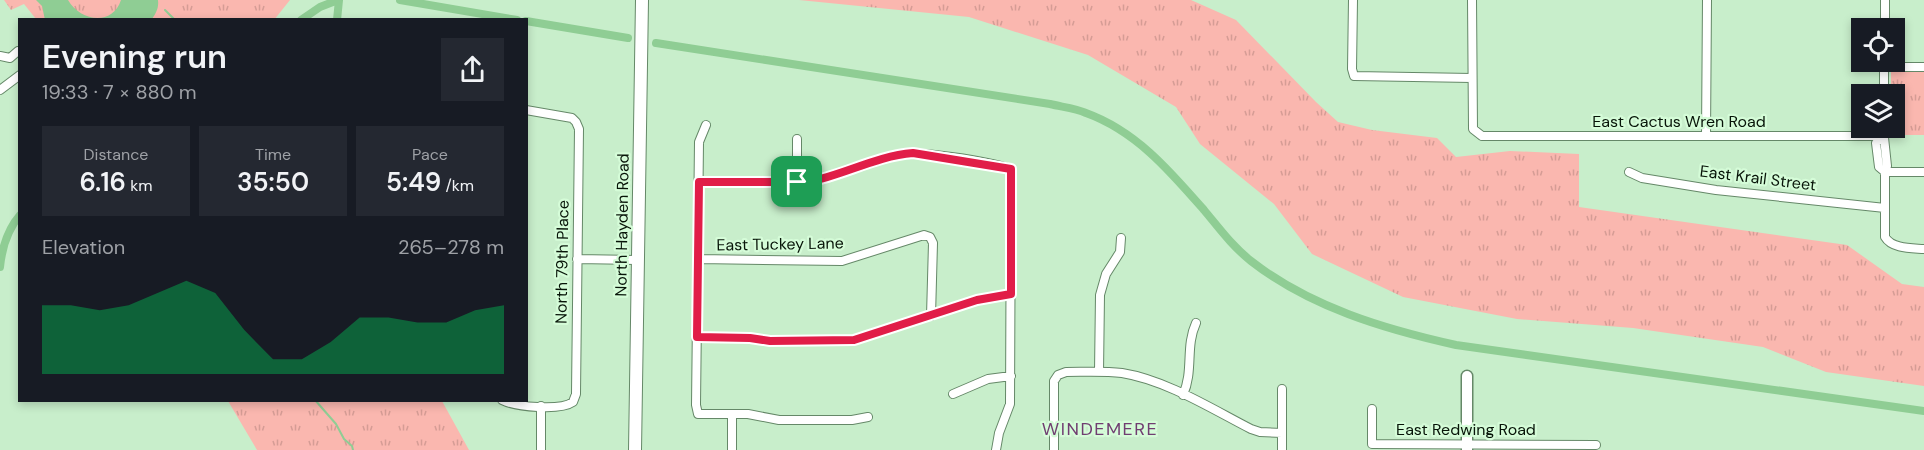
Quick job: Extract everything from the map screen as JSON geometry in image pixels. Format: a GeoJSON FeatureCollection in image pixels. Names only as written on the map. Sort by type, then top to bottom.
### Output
{"type":"FeatureCollection","features":[{"type":"Feature","properties":{"kind":"main road","name":"North Hayden Road"},"geometry":{"type":"LineString","coordinates":[[635,450],[642,0]]}},
{"type":"Feature","properties":{"kind":"street"},"geometry":{"type":"LineString","coordinates":[[1353,0],[1352,69],[1354,76],[1457,78],[1472,78],[1472,0]]}},
{"type":"Feature","properties":{"kind":"street"},"geometry":{"type":"LineString","coordinates":[[1706,136],[1707,0]]}},
{"type":"Feature","properties":{"kind":"street"},"geometry":{"type":"LineString","coordinates":[[1885,0],[1885,18]]}},
{"type":"Feature","properties":{"kind":"street"},"geometry":{"type":"LineString","coordinates":[[0,56],[10,58],[18,51]]}},
{"type":"Feature","properties":{"kind":"street"},"geometry":{"type":"LineString","coordinates":[[1905,66],[1924,67]]}},
{"type":"Feature","properties":{"kind":"street"},"geometry":{"type":"LineString","coordinates":[[0,90],[18,76]]}},
{"type":"Feature","properties":{"kind":"street","name":"East Cactus Wren Road"},"geometry":{"type":"LineString","coordinates":[[1472,78],[1473,129],[1482,136],[1706,136],[1851,133]]}},
{"type":"Feature","properties":{"kind":"street","name":"North 79th Place"},"geometry":{"type":"LineString","coordinates":[[528,110],[572,118],[579,129],[576,394],[573,402],[563,406],[541,406]]}},
{"type":"Feature","properties":{"kind":"street"},"geometry":{"type":"LineString","coordinates":[[706,125],[699,142],[696,405],[698,414],[748,414],[779,420],[852,420],[868,417]]}},
{"type":"Feature","properties":{"kind":"street"},"geometry":{"type":"LineString","coordinates":[[1879,138],[1876,143],[1879,167],[1885,172],[1924,172]]}},
{"type":"Feature","properties":{"kind":"street"},"geometry":{"type":"LineString","coordinates":[[797,139],[797,182]]}},
{"type":"Feature","properties":{"kind":"street"},"geometry":{"type":"LineString","coordinates":[[699,182],[820,180],[885,158],[913,153],[1011,169],[1010,404],[999,433],[996,450]]}},
{"type":"Feature","properties":{"kind":"street","name":"East Krail Street"},"geometry":{"type":"LineString","coordinates":[[1629,172],[1642,178],[1716,190],[1885,208]]}},
{"type":"Feature","properties":{"kind":"street"},"geometry":{"type":"LineString","coordinates":[[1885,172],[1888,242],[1924,249]]}},
{"type":"Feature","properties":{"kind":"street","name":"East Tuckey Lane"},"geometry":{"type":"LineString","coordinates":[[698,259],[842,261],[924,235],[930,237],[933,243],[931,316]]}},
{"type":"Feature","properties":{"kind":"street"},"geometry":{"type":"LineString","coordinates":[[1099,372],[1100,295],[1106,274],[1120,252],[1121,238]]}},
{"type":"Feature","properties":{"kind":"street"},"geometry":{"type":"LineString","coordinates":[[577,259],[637,260]]}},
{"type":"Feature","properties":{"kind":"street"},"geometry":{"type":"LineString","coordinates":[[697,337],[750,338],[770,341],[854,340],[977,300],[1011,294]]}},
{"type":"Feature","properties":{"kind":"street"},"geometry":{"type":"LineString","coordinates":[[1183,395],[1190,378],[1190,340],[1196,323]]}},
{"type":"Feature","properties":{"kind":"street"},"geometry":{"type":"LineString","coordinates":[[1054,450],[1054,381],[1058,375],[1066,372],[1121,373],[1144,378],[1251,429],[1260,432],[1282,433]]}},
{"type":"Feature","properties":{"kind":"street"},"geometry":{"type":"LineString","coordinates":[[952,394],[988,379],[1011,376]]}},
{"type":"Feature","properties":{"kind":"street"},"geometry":{"type":"LineString","coordinates":[[1467,376],[1467,447]]}},
{"type":"Feature","properties":{"kind":"street"},"geometry":{"type":"LineString","coordinates":[[1282,389],[1282,450]]}},
{"type":"Feature","properties":{"kind":"street"},"geometry":{"type":"LineString","coordinates":[[508,402],[521,406],[541,406],[541,450]]}},
{"type":"Feature","properties":{"kind":"street","name":"East Redwing Road"},"geometry":{"type":"LineString","coordinates":[[1372,409],[1372,444],[1467,447],[1596,445]]}},
{"type":"Feature","properties":{"kind":"street"},"geometry":{"type":"LineString","coordinates":[[732,414],[732,450]]}},
{"type":"Feature","properties":{"kind":"green space"},"geometry":{"type":"Polygon","coordinates":[[[4,0],[290,0],[276,18],[35,18],[24,4],[11,10],[4,0]]]}},
{"type":"Feature","properties":{"kind":"green space"},"geometry":{"type":"Polygon","coordinates":[[[799,0],[1191,0],[1236,20],[1338,122],[1372,130],[1437,138],[1456,157],[1510,151],[1579,154],[1579,207],[1847,245],[1902,284],[1924,287],[1924,386],[1826,372],[1763,347],[1633,328],[1517,319],[1403,297],[1312,254],[1274,204],[1200,144],[1176,107],[1088,55],[969,17],[799,0]]]}},
{"type":"Feature","properties":{"kind":"green space"},"geometry":{"type":"Polygon","coordinates":[[[1891,72],[1924,72],[1924,135],[1905,135],[1905,84],[1891,84],[1891,72]]]}},
{"type":"Feature","properties":{"kind":"green space"},"geometry":{"type":"Polygon","coordinates":[[[229,402],[443,402],[469,450],[257,450],[229,402]]]}},
{"type":"Feature","properties":{"kind":"shaded area"},"geometry":{"type":"Polygon","coordinates":[[[36,0],[68,0],[80,13],[96,18],[45,18],[42,6],[36,0]]]}},
{"type":"Feature","properties":{"kind":"shaded area"},"geometry":{"type":"Polygon","coordinates":[[[121,0],[158,0],[157,10],[153,18],[96,18],[111,14],[117,9],[121,0]]]}},
{"type":"Feature","properties":{"kind":"waterway"},"geometry":{"type":"LineString","coordinates":[[304,18],[320,7],[338,0]]}},
{"type":"Feature","properties":{"kind":"waterway"},"geometry":{"type":"LineString","coordinates":[[337,18],[339,0]]}},
{"type":"Feature","properties":{"kind":"waterway"},"geometry":{"type":"LineString","coordinates":[[400,0],[505,18]]}},
{"type":"Feature","properties":{"kind":"waterway"},"geometry":{"type":"LineString","coordinates":[[165,10],[173,18]]}},
{"type":"Feature","properties":{"kind":"waterway"},"geometry":{"type":"LineString","coordinates":[[528,21],[628,38]]}},
{"type":"Feature","properties":{"kind":"waterway"},"geometry":{"type":"LineString","coordinates":[[656,43],[1050,104],[1082,111],[1121,130],[1136,141],[1165,167],[1238,249],[1274,277],[1323,304],[1402,332],[1456,345],[1924,411]]}},
{"type":"Feature","properties":{"kind":"waterway"},"geometry":{"type":"LineString","coordinates":[[0,267],[6,240],[18,218]]}},
{"type":"Feature","properties":{"kind":"waterway"},"geometry":{"type":"LineString","coordinates":[[317,402],[336,424],[353,450]]}},
{"type":"Feature","properties":{"kind":"district","name":"WINDEMERE"},"geometry":{"type":"Point","coordinates":[1100,429]}},
{"type":"Feature","properties":{"kind":"route"},"geometry":{"type":"LineString","coordinates":[[913,153],[1011,169],[1011,294],[990,296],[854,340],[770,341],[750,338],[697,337],[699,182],[797,182],[820,180],[885,158],[913,153]]}}]}
